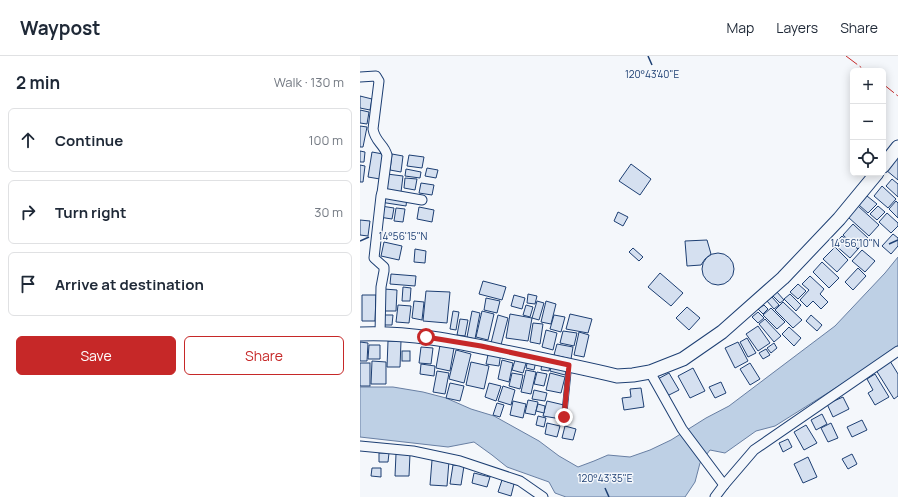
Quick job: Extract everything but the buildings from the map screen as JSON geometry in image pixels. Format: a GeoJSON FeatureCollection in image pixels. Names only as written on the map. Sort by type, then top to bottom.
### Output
{"type":"FeatureCollection","features":[{"type":"Feature","properties":{"kind":"main road"},"geometry":{"type":"LineString","coordinates":[[886,162],[898,148]]}},
{"type":"Feature","properties":{"kind":"main road"},"geometry":{"type":"LineString","coordinates":[[360,334],[380,333],[426,337],[481,346],[617,376],[650,372],[683,359],[722,332],[783,278],[839,219],[875,176]]}},
{"type":"Feature","properties":{"kind":"street"},"geometry":{"type":"LineString","coordinates":[[360,77],[376,76],[379,81],[373,129],[374,136],[386,150],[387,155],[374,258],[384,268],[381,287],[380,333]]}},
{"type":"Feature","properties":{"kind":"street"},"geometry":{"type":"LineString","coordinates":[[382,193],[422,200]]}},
{"type":"Feature","properties":{"kind":"street"},"geometry":{"type":"LineString","coordinates":[[715,497],[722,482],[754,450],[898,351]]}},
{"type":"Feature","properties":{"kind":"street"},"geometry":{"type":"LineString","coordinates":[[650,372],[682,429],[722,482]]}},
{"type":"Feature","properties":{"kind":"street"},"geometry":{"type":"LineString","coordinates":[[360,446],[413,451],[460,462],[520,481],[543,497]]}},
{"type":"Feature","properties":{"kind":"lane"},"geometry":{"type":"LineString","coordinates":[[564,417],[569,365]]}},
{"type":"Feature","properties":{"kind":"water"},"geometry":{"type":"Polygon","coordinates":[[[898,257],[898,345],[893,352],[775,426],[756,431],[725,453],[710,450],[700,463],[695,482],[685,497],[566,497],[555,493],[549,482],[507,467],[474,442],[448,447],[360,437],[360,387],[393,387],[423,392],[446,398],[471,409],[494,416],[539,441],[559,456],[578,467],[608,455],[630,457],[671,440],[706,418],[729,406],[835,326],[898,257]]]}},
{"type":"Feature","properties":{"kind":"power"},"geometry":{"type":"LineString","coordinates":[[846,56],[862,68]]}},
{"type":"Feature","properties":{"kind":"power"},"geometry":{"type":"LineString","coordinates":[[886,86],[898,96]]}},
{"type":"Feature","properties":{"kind":"route"},"geometry":{"type":"LineString","coordinates":[[426,337],[481,346],[569,365],[564,417]]}}]}
